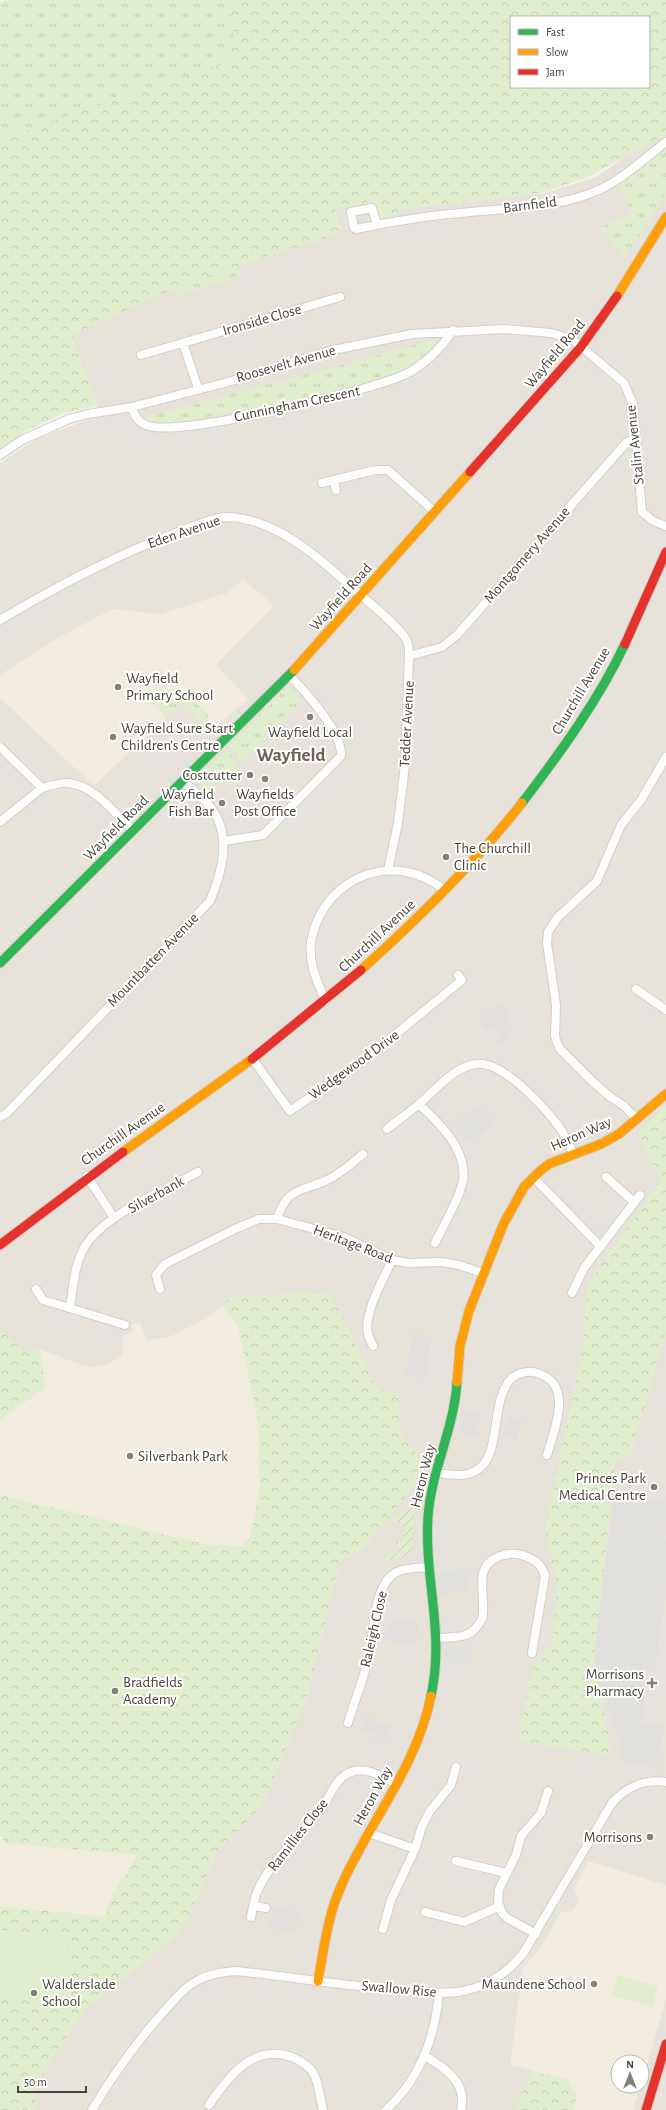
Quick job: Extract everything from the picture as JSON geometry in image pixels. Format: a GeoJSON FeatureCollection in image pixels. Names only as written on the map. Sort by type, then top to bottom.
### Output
{"type":"FeatureCollection","features":[{"type":"Feature","properties":{"kind":"street","name":"Barnfield"},"geometry":{"type":"LineString","coordinates":[[377,224],[425,216],[545,205],[574,198],[594,192],[616,180],[666,142]]}},
{"type":"Feature","properties":{"kind":"street","name":"Wayfield Road"},"geometry":{"type":"LineString","coordinates":[[0,963],[289,675],[361,596],[580,348],[624,286],[666,218]]}},
{"type":"Feature","properties":{"kind":"street","name":"Ironside Close"},"geometry":{"type":"LineString","coordinates":[[141,355],[340,297]]}},
{"type":"Feature","properties":{"kind":"street","name":"Roosevelt Avenue"},"geometry":{"type":"LineString","coordinates":[[0,455],[22,440],[69,419],[88,414],[132,407],[198,388],[228,382],[333,350],[412,334],[453,330],[504,328],[551,333],[572,339],[580,348]]}},
{"type":"Feature","properties":{"kind":"street","name":"Cunningham Crescent"},"geometry":{"type":"LineString","coordinates":[[132,407],[135,417],[145,425],[165,429],[249,415],[330,398],[385,383],[408,373],[442,347],[453,330]]}},
{"type":"Feature","properties":{"kind":"street"},"geometry":{"type":"LineString","coordinates":[[183,343],[198,388]]}},
{"type":"Feature","properties":{"kind":"street","name":"Stalin Avenue"},"geometry":{"type":"LineString","coordinates":[[580,348],[624,383],[633,404],[642,512],[652,521],[666,526]]}},
{"type":"Feature","properties":{"kind":"street","name":"Montgomery Avenue"},"geometry":{"type":"LineString","coordinates":[[409,656],[442,647],[457,635],[626,443],[635,438]]}},
{"type":"Feature","properties":{"kind":"street"},"geometry":{"type":"LineString","coordinates":[[322,483],[375,470],[388,470],[435,512]]}},
{"type":"Feature","properties":{"kind":"street"},"geometry":{"type":"LineString","coordinates":[[334,481],[336,490]]}},
{"type":"Feature","properties":{"kind":"street","name":"Eden Avenue"},"geometry":{"type":"LineString","coordinates":[[0,620],[44,594],[90,570],[166,537],[216,518],[231,517],[248,520],[271,529],[294,541],[317,557],[361,596]]}},
{"type":"Feature","properties":{"kind":"street","name":"Churchill Avenue"},"geometry":{"type":"LineString","coordinates":[[0,1245],[46,1206],[252,1058],[326,1001],[378,955],[445,891],[490,843],[528,796],[593,701],[627,641],[666,552]]}},
{"type":"Feature","properties":{"kind":"street","name":"Tedder Avenue"},"geometry":{"type":"LineString","coordinates":[[361,596],[400,631],[407,641],[409,656],[405,766],[398,823],[388,870]]}},
{"type":"Feature","properties":{"kind":"street"},"geometry":{"type":"LineString","coordinates":[[224,841],[263,835],[341,756],[342,747],[316,704],[289,675]]}},
{"type":"Feature","properties":{"kind":"street"},"geometry":{"type":"LineString","coordinates":[[0,747],[42,788]]}},
{"type":"Feature","properties":{"kind":"street"},"geometry":{"type":"LineString","coordinates":[[637,1119],[624,1106],[609,1096],[592,1081],[559,1048],[555,1036],[556,1005],[547,943],[548,932],[557,918],[597,881],[621,826],[641,800],[666,758]]}},
{"type":"Feature","properties":{"kind":"street","name":"Mountbatten Avenue"},"geometry":{"type":"LineString","coordinates":[[0,1117],[7,1113],[210,901],[222,869],[224,841],[216,816],[211,808],[183,781]]}},
{"type":"Feature","properties":{"kind":"street"},"geometry":{"type":"LineString","coordinates":[[0,822],[42,788],[69,783],[88,788],[133,830]]}},
{"type":"Feature","properties":{"kind":"street"},"geometry":{"type":"LineString","coordinates":[[326,1001],[314,973],[311,954],[312,938],[324,906],[337,892],[353,880],[370,873],[388,870],[420,875],[445,891]]}},
{"type":"Feature","properties":{"kind":"street","name":"Wedgewood Drive"},"geometry":{"type":"LineString","coordinates":[[252,1058],[290,1111],[368,1057],[397,1034],[462,980],[458,975]]}},
{"type":"Feature","properties":{"kind":"street"},"geometry":{"type":"LineString","coordinates":[[636,989],[666,1010]]}},
{"type":"Feature","properties":{"kind":"street"},"geometry":{"type":"LineString","coordinates":[[387,1130],[460,1070],[475,1064],[488,1064],[504,1072],[535,1100],[561,1129],[573,1152]]}},
{"type":"Feature","properties":{"kind":"street","name":"Heron Way"},"geometry":{"type":"LineString","coordinates":[[318,1981],[327,1927],[341,1885],[415,1748],[428,1710],[434,1679],[437,1638],[430,1567],[428,1516],[431,1494],[455,1407],[460,1345],[467,1312],[518,1196],[533,1177],[545,1166],[573,1152],[610,1139],[637,1119],[666,1094]]}},
{"type":"Feature","properties":{"kind":"street"},"geometry":{"type":"LineString","coordinates":[[419,1104],[434,1118],[453,1142],[462,1165],[462,1182],[435,1243]]}},
{"type":"Feature","properties":{"kind":"street"},"geometry":{"type":"LineString","coordinates":[[278,1219],[282,1204],[292,1193],[326,1181],[344,1170],[363,1154]]}},
{"type":"Feature","properties":{"kind":"street","name":"Silverbank"},"geometry":{"type":"LineString","coordinates":[[70,1307],[82,1252],[87,1242],[99,1229],[114,1218],[198,1172]]}},
{"type":"Feature","properties":{"kind":"street","name":"Silverbank"},"geometry":{"type":"LineString","coordinates":[[87,1176],[114,1218]]}},
{"type":"Feature","properties":{"kind":"street"},"geometry":{"type":"LineString","coordinates":[[533,1177],[601,1247]]}},
{"type":"Feature","properties":{"kind":"street"},"geometry":{"type":"LineString","coordinates":[[606,1177],[634,1202]]}},
{"type":"Feature","properties":{"kind":"street"},"geometry":{"type":"LineString","coordinates":[[572,1293],[584,1268],[640,1195]]}},
{"type":"Feature","properties":{"kind":"street","name":"Heritage Road"},"geometry":{"type":"LineString","coordinates":[[160,1289],[156,1275],[165,1264],[259,1219],[278,1219],[344,1237],[392,1260],[408,1263],[442,1262],[459,1265],[483,1273]]}},
{"type":"Feature","properties":{"kind":"street"},"geometry":{"type":"LineString","coordinates":[[373,1346],[368,1333],[368,1320],[392,1260]]}},
{"type":"Feature","properties":{"kind":"street"},"geometry":{"type":"LineString","coordinates":[[36,1289],[43,1300],[125,1325]]}},
{"type":"Feature","properties":{"kind":"street"},"geometry":{"type":"LineString","coordinates":[[437,1473],[460,1476],[474,1473],[484,1464],[490,1451],[505,1387],[512,1378],[522,1373],[534,1372],[551,1380],[557,1389],[560,1398],[559,1412],[547,1455]]}},
{"type":"Feature","properties":{"kind":"street"},"geometry":{"type":"LineString","coordinates":[[437,1638],[456,1637],[473,1630],[482,1619],[481,1589],[484,1571],[498,1556],[508,1553],[522,1555],[533,1559],[542,1566],[545,1576],[532,1653]]}},
{"type":"Feature","properties":{"kind":"street","name":"Raleigh Close"},"geometry":{"type":"LineString","coordinates":[[348,1723],[370,1652],[379,1599],[384,1585],[392,1575],[407,1569],[430,1567]]}},
{"type":"Feature","properties":{"kind":"street"},"geometry":{"type":"LineString","coordinates":[[383,1929],[391,1900],[416,1849],[422,1826],[430,1811],[452,1785],[456,1766]]}},
{"type":"Feature","properties":{"kind":"street","name":"Ramillies Close"},"geometry":{"type":"LineString","coordinates":[[251,1917],[257,1891],[271,1867],[310,1824],[341,1776],[352,1771],[364,1771],[376,1773],[396,1784]]}},
{"type":"Feature","properties":{"kind":"street","name":"Swallow Rise"},"geometry":{"type":"LineString","coordinates":[[92,2110],[114,2073],[137,2040],[183,1990],[195,1981],[219,1972],[236,1970],[318,1981],[439,1993],[462,1991],[490,1982],[516,1963],[536,1934],[604,1814],[612,1803],[626,1790],[638,1784],[666,1782]]}},
{"type":"Feature","properties":{"kind":"street"},"geometry":{"type":"LineString","coordinates":[[536,1934],[507,1918],[498,1907],[499,1889],[516,1855],[521,1836],[541,1813],[548,1791]]}},
{"type":"Feature","properties":{"kind":"street"},"geometry":{"type":"LineString","coordinates":[[369,1833],[416,1849]]}},
{"type":"Feature","properties":{"kind":"street"},"geometry":{"type":"LineString","coordinates":[[456,1861],[506,1873]]}},
{"type":"Feature","properties":{"kind":"street"},"geometry":{"type":"LineString","coordinates":[[254,1906],[266,1908]]}},
{"type":"Feature","properties":{"kind":"street"},"geometry":{"type":"LineString","coordinates":[[425,1912],[464,1922],[498,1907]]}},
{"type":"Feature","properties":{"kind":"street"},"geometry":{"type":"LineString","coordinates":[[386,2110],[403,2090],[425,2056],[437,2019],[439,1993]]}},
{"type":"Feature","properties":{"kind":"street"},"geometry":{"type":"LineString","coordinates":[[646,2110],[666,2044]]}},
{"type":"Feature","properties":{"kind":"street"},"geometry":{"type":"LineString","coordinates":[[209,2105],[221,2088],[244,2064],[262,2055],[278,2054],[297,2059],[314,2074],[323,2110]]}},
{"type":"Feature","properties":{"kind":"street"},"geometry":{"type":"LineString","coordinates":[[425,2056],[449,2072],[456,2080],[463,2102],[461,2110]]}},
{"type":"Feature","properties":{"kind":"shaded area"},"geometry":{"type":"Polygon","coordinates":[[[666,129],[666,2110],[0,2110],[0,463],[37,438],[101,415],[71,335],[187,282],[341,233],[335,210],[375,201],[380,217],[383,218],[393,217],[400,209],[545,193],[596,177],[666,129]]]}},
{"type":"Feature","properties":{"kind":"shaded area","name":"Wayfield Primary School"},"geometry":{"type":"Polygon","coordinates":[[[243,579],[274,606],[216,665],[248,699],[213,729],[209,730],[181,703],[94,786],[0,698],[0,675],[56,639],[112,609],[161,614],[227,593],[243,579]]]}},
{"type":"Feature","properties":{"kind":"shaded area"},"geometry":{"type":"Polygon","coordinates":[[[500,1002],[510,1013],[505,1018],[514,1027],[501,1045],[496,1040],[502,1035],[495,1028],[490,1032],[479,1021],[500,1002]]]}},
{"type":"Feature","properties":{"kind":"shaded area"},"geometry":{"type":"Polygon","coordinates":[[[478,1104],[494,1122],[468,1144],[452,1127],[478,1104]]]}},
{"type":"Feature","properties":{"kind":"shaded area"},"geometry":{"type":"Polygon","coordinates":[[[223,1306],[238,1325],[259,1426],[260,1486],[251,1535],[243,1546],[211,1545],[137,1855],[110,1900],[105,1917],[11,2110],[0,2110],[0,1329],[26,1353],[40,1349],[81,1365],[95,1367],[109,1364],[123,1354],[123,1336],[134,1330],[130,1325],[140,1322],[147,1341],[172,1336],[207,1318],[223,1306]]]}},
{"type":"Feature","properties":{"kind":"shaded area"},"geometry":{"type":"Polygon","coordinates":[[[412,1333],[432,1338],[429,1355],[429,1377],[406,1376],[412,1333]]]}},
{"type":"Feature","properties":{"kind":"shaded area"},"geometry":{"type":"Polygon","coordinates":[[[462,1409],[481,1414],[476,1436],[458,1431],[462,1409]]]}},
{"type":"Feature","properties":{"kind":"shaded area"},"geometry":{"type":"Polygon","coordinates":[[[507,1417],[522,1421],[517,1440],[503,1437],[507,1417]]]}},
{"type":"Feature","properties":{"kind":"shaded area"},"geometry":{"type":"Polygon","coordinates":[[[623,1493],[666,1503],[666,1527],[664,1534],[666,1540],[666,1588],[656,1661],[652,1661],[652,1666],[649,1666],[641,1723],[664,1727],[661,1749],[665,1751],[663,1770],[649,1767],[649,1763],[624,1762],[594,1657],[614,1498],[622,1499],[623,1493]]]}},
{"type":"Feature","properties":{"kind":"shaded area"},"geometry":{"type":"Polygon","coordinates":[[[464,1567],[469,1589],[440,1595],[437,1573],[464,1567]]]}},
{"type":"Feature","properties":{"kind":"shaded area"},"geometry":{"type":"Polygon","coordinates":[[[395,1618],[419,1623],[415,1645],[381,1639],[382,1631],[388,1632],[389,1624],[393,1625],[395,1618]]]}},
{"type":"Feature","properties":{"kind":"shaded area"},"geometry":{"type":"Polygon","coordinates":[[[471,1647],[471,1663],[446,1664],[446,1648],[471,1647]]]}},
{"type":"Feature","properties":{"kind":"shaded area"},"geometry":{"type":"Polygon","coordinates":[[[364,1717],[392,1725],[383,1745],[374,1743],[376,1735],[360,1731],[364,1717]]]}},
{"type":"Feature","properties":{"kind":"shaded area","name":"Maundene School"},"geometry":{"type":"Polygon","coordinates":[[[588,1861],[666,1885],[666,1999],[650,2054],[610,2054],[610,2094],[638,2094],[633,2110],[573,2110],[577,2097],[568,2080],[510,2065],[523,1968],[538,1951],[561,1912],[572,1911],[579,1901],[574,1888],[588,1861]]]}},
{"type":"Feature","properties":{"kind":"shaded area"},"geometry":{"type":"Polygon","coordinates":[[[274,1907],[300,1913],[295,1933],[269,1927],[274,1907]]]}},
{"type":"Feature","properties":{"kind":"green space"},"geometry":{"type":"Polygon","coordinates":[[[6,0],[228,0],[233,27],[233,46],[227,61],[220,67],[0,139],[0,3],[6,0]]]}},
{"type":"Feature","properties":{"kind":"green space"},"geometry":{"type":"Polygon","coordinates":[[[228,0],[666,0],[666,135],[586,178],[541,193],[400,209],[393,217],[384,218],[378,215],[375,201],[335,210],[341,233],[184,284],[72,335],[97,406],[64,413],[29,429],[0,450],[0,139],[226,63],[232,49],[232,24],[228,0]]]}},
{"type":"Feature","properties":{"kind":"green space"},"geometry":{"type":"Polygon","coordinates":[[[666,149],[666,192],[625,258],[600,228],[632,213],[619,184],[666,149]]]}},
{"type":"Feature","properties":{"kind":"green space"},"geometry":{"type":"Polygon","coordinates":[[[235,265],[239,273],[236,277],[177,296],[174,287],[235,265]]]}},
{"type":"Feature","properties":{"kind":"green space"},"geometry":{"type":"Polygon","coordinates":[[[434,340],[432,349],[410,366],[394,374],[361,386],[309,398],[172,423],[156,422],[146,417],[434,340]]]}},
{"type":"Feature","properties":{"kind":"green space"},"geometry":{"type":"Polygon","coordinates":[[[288,687],[302,700],[241,763],[229,746],[288,687]]]}},
{"type":"Feature","properties":{"kind":"green space"},"geometry":{"type":"Polygon","coordinates":[[[174,689],[197,704],[208,714],[208,722],[205,726],[181,703],[166,717],[153,704],[150,697],[156,690],[174,689]]]}},
{"type":"Feature","properties":{"kind":"green space"},"geometry":{"type":"Polygon","coordinates":[[[226,749],[238,765],[209,794],[195,781],[226,749]]]}},
{"type":"Feature","properties":{"kind":"green space"},"geometry":{"type":"Polygon","coordinates":[[[666,1106],[666,1331],[631,1454],[615,1463],[594,1657],[612,1756],[517,1741],[535,1665],[552,1645],[557,1585],[545,1529],[583,1347],[587,1286],[660,1181],[638,1132],[666,1106]]]}},
{"type":"Feature","properties":{"kind":"green space"},"geometry":{"type":"Polygon","coordinates":[[[329,1291],[378,1390],[399,1394],[398,1428],[418,1456],[416,1484],[362,1550],[340,1561],[305,1704],[261,1808],[218,1851],[182,1931],[85,2010],[39,2080],[33,2110],[0,2110],[0,1906],[105,1917],[110,1900],[137,1855],[3,1843],[3,1836],[0,1835],[0,1495],[209,1545],[243,1546],[251,1535],[260,1486],[259,1426],[238,1325],[223,1306],[229,1298],[329,1291]]]}},
{"type":"Feature","properties":{"kind":"green space"},"geometry":{"type":"Polygon","coordinates":[[[0,1329],[26,1353],[40,1349],[45,1388],[0,1420],[0,1329]]]}},
{"type":"Feature","properties":{"kind":"green space"},"geometry":{"type":"Polygon","coordinates":[[[414,1508],[411,1554],[386,1562],[384,1555],[399,1554],[398,1544],[387,1545],[387,1543],[404,1541],[403,1523],[389,1522],[403,1511],[414,1508]]]}},
{"type":"Feature","properties":{"kind":"green space"},"geometry":{"type":"Polygon","coordinates":[[[0,1930],[67,1936],[68,1977],[60,2002],[0,1998],[0,1930]]]}},
{"type":"Feature","properties":{"kind":"green space"},"geometry":{"type":"Polygon","coordinates":[[[618,1975],[658,1987],[652,2007],[612,1995],[618,1975]]]}},
{"type":"Feature","properties":{"kind":"green space"},"geometry":{"type":"Polygon","coordinates":[[[533,2071],[568,2080],[577,2097],[573,2110],[514,2110],[533,2071]]]}},
{"type":"Feature","properties":{"kind":"traffic: fast"},"geometry":{"type":"LineString","coordinates":[[522,803],[591,706],[625,644]]}},
{"type":"Feature","properties":{"kind":"traffic: fast"},"geometry":{"type":"LineString","coordinates":[[0,963],[294,670]]}},
{"type":"Feature","properties":{"kind":"traffic: fast"},"geometry":{"type":"LineString","coordinates":[[431,1696],[435,1672],[436,1650],[429,1562],[428,1517],[433,1483],[452,1417],[457,1382]]}},
{"type":"Feature","properties":{"kind":"traffic: slow"},"geometry":{"type":"LineString","coordinates":[[617,296],[666,217]]}},
{"type":"Feature","properties":{"kind":"traffic: slow"},"geometry":{"type":"LineString","coordinates":[[294,670],[470,472]]}},
{"type":"Feature","properties":{"kind":"traffic: slow"},"geometry":{"type":"LineString","coordinates":[[361,970],[404,931],[445,890],[485,848],[522,803]]}},
{"type":"Feature","properties":{"kind":"traffic: slow"},"geometry":{"type":"LineString","coordinates":[[123,1152],[252,1059]]}},
{"type":"Feature","properties":{"kind":"traffic: slow"},"geometry":{"type":"LineString","coordinates":[[457,1382],[460,1346],[469,1311],[503,1225],[524,1187],[549,1164],[601,1144],[619,1134],[666,1094]]}},
{"type":"Feature","properties":{"kind":"traffic: slow"},"geometry":{"type":"LineString","coordinates":[[318,1981],[327,1931],[337,1895],[366,1837],[392,1792],[415,1746],[424,1722],[431,1696]]}},
{"type":"Feature","properties":{"kind":"traffic: jam"},"geometry":{"type":"LineString","coordinates":[[470,472],[580,348],[617,296]]}},
{"type":"Feature","properties":{"kind":"traffic: jam"},"geometry":{"type":"LineString","coordinates":[[625,644],[666,552]]}},
{"type":"Feature","properties":{"kind":"traffic: jam"},"geometry":{"type":"LineString","coordinates":[[252,1059],[361,970]]}},
{"type":"Feature","properties":{"kind":"traffic: jam"},"geometry":{"type":"LineString","coordinates":[[0,1245],[123,1152]]}},
{"type":"Feature","properties":{"kind":"traffic: jam"},"geometry":{"type":"LineString","coordinates":[[646,2110],[666,2044]]}},
{"type":"Feature","properties":{"kind":"place","name":"Wayfield Primary School"},"geometry":{"type":"Point","coordinates":[118,687]}},
{"type":"Feature","properties":{"kind":"place","name":"Wayfield Local"},"geometry":{"type":"Point","coordinates":[310,717]}},
{"type":"Feature","properties":{"kind":"place","name":"Wayfield Sure Start Children’s Centre"},"geometry":{"type":"Point","coordinates":[113,737]}},
{"type":"Feature","properties":{"kind":"place","name":"Costcutter"},"geometry":{"type":"Point","coordinates":[250,775]}},
{"type":"Feature","properties":{"kind":"place","name":"Wayfields Post Office"},"geometry":{"type":"Point","coordinates":[265,779]}},
{"type":"Feature","properties":{"kind":"place","name":"Wayfield Fish Bar"},"geometry":{"type":"Point","coordinates":[222,803]}},
{"type":"Feature","properties":{"kind":"place","name":"The Churchill Clinic"},"geometry":{"type":"Point","coordinates":[446,857]}},
{"type":"Feature","properties":{"kind":"place","name":"Silverbank Park"},"geometry":{"type":"Point","coordinates":[130,1456]}},
{"type":"Feature","properties":{"kind":"place","name":"Princes Park Medical Centre"},"geometry":{"type":"Point","coordinates":[654,1487]}},
{"type":"Feature","properties":{"kind":"place","name":"Morrisons Pharmacy"},"geometry":{"type":"Point","coordinates":[652,1683]}},
{"type":"Feature","properties":{"kind":"place","name":"Bradfields Academy"},"geometry":{"type":"Point","coordinates":[115,1691]}},
{"type":"Feature","properties":{"kind":"place","name":"Morrisons"},"geometry":{"type":"Point","coordinates":[650,1837]}},
{"type":"Feature","properties":{"kind":"place","name":"Maundene School"},"geometry":{"type":"Point","coordinates":[594,1984]}},
{"type":"Feature","properties":{"kind":"place","name":"Walderslade School"},"geometry":{"type":"Point","coordinates":[34,1993]}},
{"type":"Feature","properties":{"kind":"district","name":"Wayfield"},"geometry":{"type":"Point","coordinates":[291,755]}}]}
